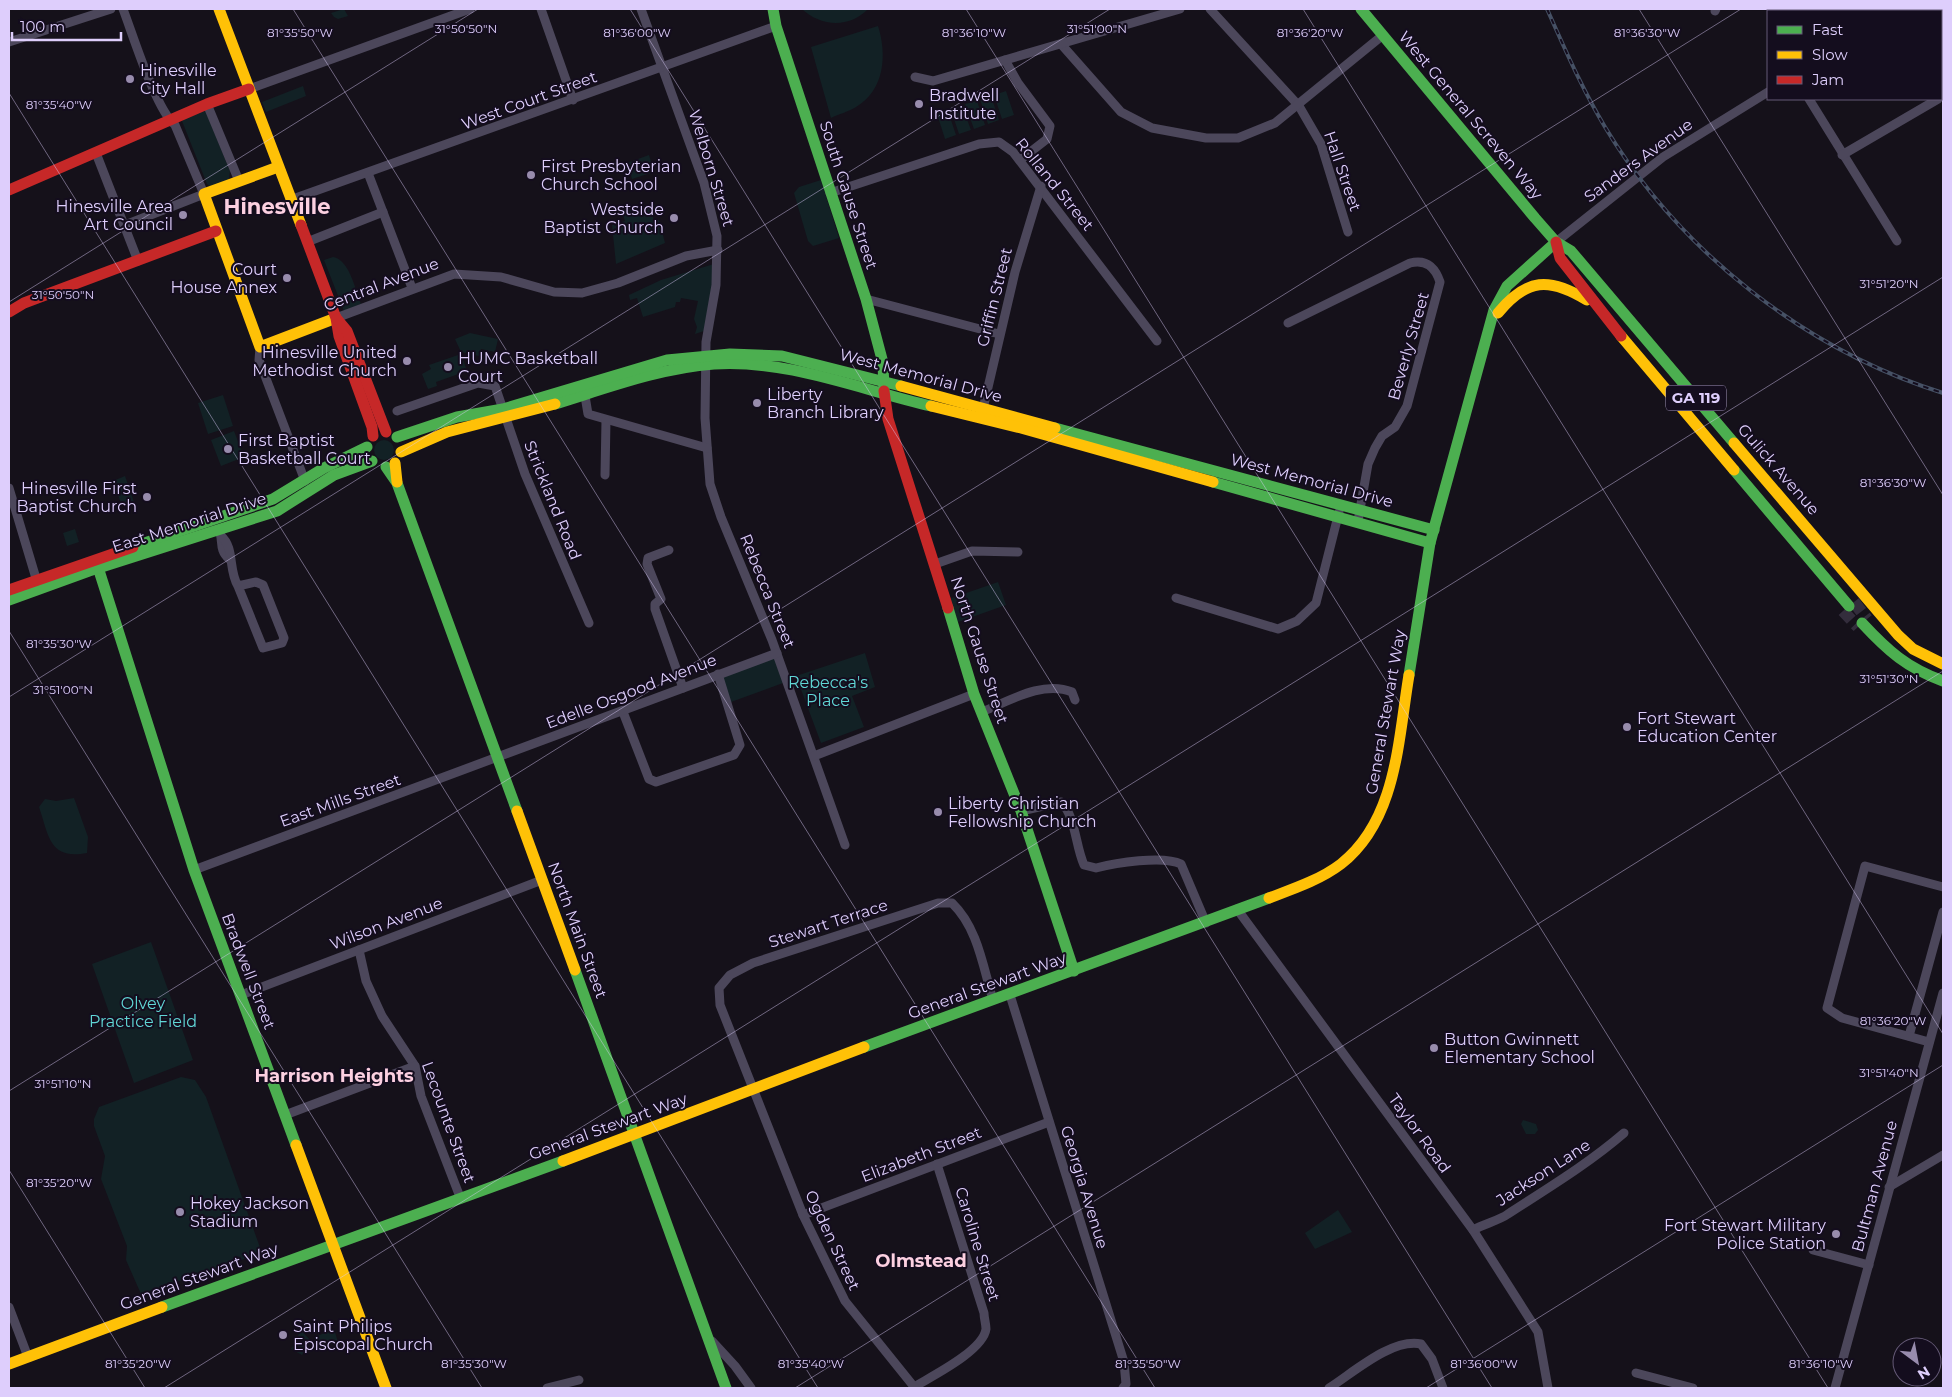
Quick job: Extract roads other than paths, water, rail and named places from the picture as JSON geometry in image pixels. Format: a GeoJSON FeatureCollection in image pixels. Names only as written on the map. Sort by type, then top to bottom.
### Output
{"type":"FeatureCollection","features":[{"type":"Feature","properties":{"kind":"main road"},"geometry":{"type":"LineString","coordinates":[[219,9],[336,318],[339,336],[372,427],[373,436],[367,447],[368,456],[378,466],[391,465],[401,452],[401,446],[392,435],[347,331],[336,318]]}},
{"type":"Feature","properties":{"kind":"main road","name":"South Gause Street"},"geometry":{"type":"LineString","coordinates":[[773,9],[776,26],[866,299],[878,343],[884,394]]}},
{"type":"Feature","properties":{"kind":"main road","name":"West General Screven Way"},"geometry":{"type":"LineString","coordinates":[[1361,9],[1556,242]]}},
{"type":"Feature","properties":{"kind":"main road"},"geometry":{"type":"LineString","coordinates":[[9,190],[207,104],[249,89]]}},
{"type":"Feature","properties":{"kind":"main road"},"geometry":{"type":"LineString","coordinates":[[260,347],[204,194],[278,167]]}},
{"type":"Feature","properties":{"kind":"main road"},"geometry":{"type":"LineString","coordinates":[[9,312],[24,303],[216,231]]}},
{"type":"Feature","properties":{"kind":"main road","name":"GA 119"},"geometry":{"type":"LineString","coordinates":[[1556,242],[1560,258],[1594,304],[1849,607]]}},
{"type":"Feature","properties":{"kind":"main road","name":"General Stewart Way"},"geometry":{"type":"LineString","coordinates":[[9,1364],[460,1197],[636,1135],[752,1088],[1206,923],[1237,909],[1296,888],[1341,864],[1366,837],[1380,815],[1391,786],[1430,543],[1489,326],[1501,293],[1556,242]]}},
{"type":"Feature","properties":{"kind":"main road","name":"Gulick Avenue"},"geometry":{"type":"LineString","coordinates":[[1556,242],[1571,251],[1898,635],[1913,649],[1943,664]]}},
{"type":"Feature","properties":{"kind":"main road"},"geometry":{"type":"LineString","coordinates":[[1489,326],[1509,299],[1521,290],[1536,284],[1560,285],[1573,290],[1594,304]]}},
{"type":"Feature","properties":{"kind":"main road","name":"Central Avenue"},"geometry":{"type":"LineString","coordinates":[[260,347],[336,318]]}},
{"type":"Feature","properties":{"kind":"main road","name":"West Memorial Drive"},"geometry":{"type":"LineString","coordinates":[[401,452],[450,431],[666,360],[782,356],[883,382],[982,413],[1340,511],[1434,530]]}},
{"type":"Feature","properties":{"kind":"main road","name":"West Memorial Drive"},"geometry":{"type":"LineString","coordinates":[[392,435],[458,417],[503,413],[585,396],[706,360],[779,369],[817,376],[884,394],[982,413]]}},
{"type":"Feature","properties":{"kind":"main road"},"geometry":{"type":"LineString","coordinates":[[1664,388],[1678,377]]}},
{"type":"Feature","properties":{"kind":"main road","name":"North Gause Street"},"geometry":{"type":"LineString","coordinates":[[884,394],[895,444],[935,564],[974,694],[1021,812],[1074,970]]}},
{"type":"Feature","properties":{"kind":"main road"},"geometry":{"type":"LineString","coordinates":[[373,436],[392,435]]}},
{"type":"Feature","properties":{"kind":"main road","name":"East Memorial Drive"},"geometry":{"type":"LineString","coordinates":[[9,600],[38,585],[97,565],[289,493],[330,465],[355,455],[367,447]]}},
{"type":"Feature","properties":{"kind":"main road","name":"East Memorial Drive"},"geometry":{"type":"LineString","coordinates":[[97,565],[220,533],[277,511],[339,472],[372,462]]}},
{"type":"Feature","properties":{"kind":"main road","name":"North Main Street"},"geometry":{"type":"LineString","coordinates":[[391,465],[636,1135],[726,1388]]}},
{"type":"Feature","properties":{"kind":"main road","name":"West Memorial Drive"},"geometry":{"type":"LineString","coordinates":[[1359,515],[1430,543]]}},
{"type":"Feature","properties":{"kind":"main road","name":"Bradwell Street"},"geometry":{"type":"LineString","coordinates":[[97,565],[194,870],[386,1388]]}},
{"type":"Feature","properties":{"kind":"main road","name":"East Memorial Drive"},"geometry":{"type":"LineString","coordinates":[[9,590],[38,585]]}},
{"type":"Feature","properties":{"kind":"main road"},"geometry":{"type":"LineString","coordinates":[[1864,625],[1882,646],[1904,665],[1920,674],[1943,681]]}},
{"type":"Feature","properties":{"kind":"street"},"geometry":{"type":"LineString","coordinates":[[9,42],[111,9]]}},
{"type":"Feature","properties":{"kind":"street"},"geometry":{"type":"LineString","coordinates":[[124,9],[150,81],[169,120],[175,126],[204,194],[124,225]]}},
{"type":"Feature","properties":{"kind":"street"},"geometry":{"type":"LineString","coordinates":[[249,89],[470,9]]}},
{"type":"Feature","properties":{"kind":"street"},"geometry":{"type":"LineString","coordinates":[[541,9],[573,100]]}},
{"type":"Feature","properties":{"kind":"street","name":"Welborn Street"},"geometry":{"type":"LineString","coordinates":[[641,9],[704,183],[712,214],[718,250],[713,311],[706,342]]}},
{"type":"Feature","properties":{"kind":"street"},"geometry":{"type":"LineString","coordinates":[[915,77],[933,81],[1180,9]]}},
{"type":"Feature","properties":{"kind":"street","name":"Hall Street"},"geometry":{"type":"LineString","coordinates":[[1210,9],[1299,106],[1321,144],[1348,232]]}},
{"type":"Feature","properties":{"kind":"street","name":"West Court Street"},"geometry":{"type":"LineString","coordinates":[[290,200],[776,26]]}},
{"type":"Feature","properties":{"kind":"street"},"geometry":{"type":"LineString","coordinates":[[1061,44],[1121,112],[1152,128],[1206,138],[1238,138],[1258,132],[1275,123],[1299,106],[1383,35]]}},
{"type":"Feature","properties":{"kind":"street"},"geometry":{"type":"LineString","coordinates":[[1005,60],[1018,83],[1050,126],[1047,139],[1020,160]]}},
{"type":"Feature","properties":{"kind":"street","name":"Sanders Avenue"},"geometry":{"type":"LineString","coordinates":[[1556,242],[1663,157],[1767,93]]}},
{"type":"Feature","properties":{"kind":"street"},"geometry":{"type":"LineString","coordinates":[[1810,100],[1896,242]]}},
{"type":"Feature","properties":{"kind":"street"},"geometry":{"type":"LineString","coordinates":[[1842,155],[1936,100]]}},
{"type":"Feature","properties":{"kind":"street"},"geometry":{"type":"LineString","coordinates":[[207,104],[239,181]]}},
{"type":"Feature","properties":{"kind":"street","name":"Rolland Street"},"geometry":{"type":"LineString","coordinates":[[830,194],[987,143],[1004,144],[1041,186],[1157,341]]}},
{"type":"Feature","properties":{"kind":"street"},"geometry":{"type":"LineString","coordinates":[[96,153],[138,261]]}},
{"type":"Feature","properties":{"kind":"street"},"geometry":{"type":"LineString","coordinates":[[368,173],[412,288]]}},
{"type":"Feature","properties":{"kind":"street","name":"Griffin Street"},"geometry":{"type":"LineString","coordinates":[[982,413],[1014,272],[1041,186]]}},
{"type":"Feature","properties":{"kind":"street"},"geometry":{"type":"LineString","coordinates":[[307,242],[383,212]]}},
{"type":"Feature","properties":{"kind":"street","name":"Central Avenue"},"geometry":{"type":"LineString","coordinates":[[336,318],[446,276],[461,274],[501,277],[554,292],[582,293],[618,283],[686,256],[718,250]]}},
{"type":"Feature","properties":{"kind":"street","name":"Beverly Street"},"geometry":{"type":"LineString","coordinates":[[1288,323],[1410,263],[1420,260],[1426,262],[1438,278],[1440,290],[1407,406],[1395,427],[1382,436],[1375,448],[1368,464],[1359,515]]}},
{"type":"Feature","properties":{"kind":"street"},"geometry":{"type":"LineString","coordinates":[[866,299],[999,334]]}},
{"type":"Feature","properties":{"kind":"street","name":"Rebecca Street"},"geometry":{"type":"LineString","coordinates":[[706,342],[707,448],[710,484],[721,517],[777,653],[845,845]]}},
{"type":"Feature","properties":{"kind":"street"},"geometry":{"type":"LineString","coordinates":[[260,347],[259,360],[305,481]]}},
{"type":"Feature","properties":{"kind":"street","name":"Strickland Road"},"geometry":{"type":"LineString","coordinates":[[397,411],[478,383],[495,386],[524,474],[589,624]]}},
{"type":"Feature","properties":{"kind":"street"},"geometry":{"type":"LineString","coordinates":[[585,396],[588,414],[707,448]]}},
{"type":"Feature","properties":{"kind":"street"},"geometry":{"type":"LineString","coordinates":[[605,475],[606,420]]}},
{"type":"Feature","properties":{"kind":"street"},"geometry":{"type":"LineString","coordinates":[[9,488],[38,585]]}},
{"type":"Feature","properties":{"kind":"street"},"geometry":{"type":"LineString","coordinates":[[1176,598],[1278,629],[1298,621],[1316,603],[1340,511]]}},
{"type":"Feature","properties":{"kind":"street"},"geometry":{"type":"LineString","coordinates":[[220,533],[220,542],[224,554],[229,559],[232,577],[238,586],[263,648],[282,643],[284,638],[263,585],[256,582],[238,586]]}},
{"type":"Feature","properties":{"kind":"street"},"geometry":{"type":"LineString","coordinates":[[669,550],[648,558],[647,564],[660,598],[655,604],[655,609],[683,688]]}},
{"type":"Feature","properties":{"kind":"street"},"geometry":{"type":"LineString","coordinates":[[935,564],[972,551],[1018,552]]}},
{"type":"Feature","properties":{"kind":"street","name":"Edelle Osgood Avenue"},"geometry":{"type":"LineString","coordinates":[[497,758],[777,653]]}},
{"type":"Feature","properties":{"kind":"street"},"geometry":{"type":"LineString","coordinates":[[623,712],[649,779],[656,782],[734,755],[740,745],[718,674]]}},
{"type":"Feature","properties":{"kind":"street"},"geometry":{"type":"LineString","coordinates":[[982,712],[1039,690],[1060,687],[1072,692],[1075,700]]}},
{"type":"Feature","properties":{"kind":"street"},"geometry":{"type":"LineString","coordinates":[[814,756],[974,694]]}},
{"type":"Feature","properties":{"kind":"street","name":"East Mills Street"},"geometry":{"type":"LineString","coordinates":[[194,870],[497,758]]}},
{"type":"Feature","properties":{"kind":"street"},"geometry":{"type":"LineString","coordinates":[[1021,812],[1061,802],[1069,815],[1077,849],[1084,864],[1089,867],[1096,868],[1145,861],[1176,861],[1181,864],[1206,923]]}},
{"type":"Feature","properties":{"kind":"street"},"geometry":{"type":"LineString","coordinates":[[1929,1042],[1842,1018],[1827,1008],[1865,866],[1943,887]]}},
{"type":"Feature","properties":{"kind":"street","name":"Wilson Avenue"},"geometry":{"type":"LineString","coordinates":[[241,995],[542,880]]}},
{"type":"Feature","properties":{"kind":"street","name":"Stewart Terrace"},"geometry":{"type":"LineString","coordinates":[[752,1088],[720,1005],[719,988],[730,975],[753,963],[938,903],[952,903],[961,911],[972,929],[993,1000]]}},
{"type":"Feature","properties":{"kind":"street","name":"Taylor Road"},"geometry":{"type":"LineString","coordinates":[[1237,909],[1473,1230],[1538,1332],[1548,1388]]}},
{"type":"Feature","properties":{"kind":"street"},"geometry":{"type":"LineString","coordinates":[[1909,1036],[1943,912]]}},
{"type":"Feature","properties":{"kind":"street","name":"Lecounte Street"},"geometry":{"type":"LineString","coordinates":[[359,950],[366,981],[382,1016],[415,1066],[421,1096],[460,1197]]}},
{"type":"Feature","properties":{"kind":"street","name":"Bultman Avenue"},"geometry":{"type":"LineString","coordinates":[[1835,1388],[1929,1042],[1941,1011],[1943,993]]}},
{"type":"Feature","properties":{"kind":"street","name":"Georgia Avenue"},"geometry":{"type":"LineString","coordinates":[[1010,995],[1124,1362],[1126,1384],[1123,1388]]}},
{"type":"Feature","properties":{"kind":"street"},"geometry":{"type":"LineString","coordinates":[[285,1114],[415,1066]]}},
{"type":"Feature","properties":{"kind":"street","name":"Ogden Street"},"geometry":{"type":"LineString","coordinates":[[752,1088],[803,1214],[845,1300],[914,1388]]}},
{"type":"Feature","properties":{"kind":"street","name":"Elizabeth Street"},"geometry":{"type":"LineString","coordinates":[[803,1214],[1049,1122]]}},
{"type":"Feature","properties":{"kind":"street","name":"Jackson Lane"},"geometry":{"type":"LineString","coordinates":[[1473,1230],[1489,1221],[1507,1215],[1519,1205],[1553,1186],[1588,1163],[1624,1133]]}},
{"type":"Feature","properties":{"kind":"street"},"geometry":{"type":"LineString","coordinates":[[1890,1187],[1943,1155]]}},
{"type":"Feature","properties":{"kind":"street","name":"Caroline Street"},"geometry":{"type":"LineString","coordinates":[[914,1388],[969,1352],[981,1341],[986,1329],[984,1313],[937,1164]]}},
{"type":"Feature","properties":{"kind":"street"},"geometry":{"type":"LineString","coordinates":[[1812,1250],[1869,1265]]}},
{"type":"Feature","properties":{"kind":"street"},"geometry":{"type":"LineString","coordinates":[[9,1307],[28,1357]]}},
{"type":"Feature","properties":{"kind":"street"},"geometry":{"type":"LineString","coordinates":[[710,1339],[735,1366],[750,1388]]}},
{"type":"Feature","properties":{"kind":"street"},"geometry":{"type":"LineString","coordinates":[[1329,1388],[1395,1346],[1411,1342],[1421,1344],[1432,1359],[1443,1388]]}},
{"type":"Feature","properties":{"kind":"street"},"geometry":{"type":"LineString","coordinates":[[1636,1373],[1693,1388]]}},
{"type":"Feature","properties":{"kind":"street"},"geometry":{"type":"LineString","coordinates":[[547,1388],[579,1380]]}},
{"type":"Feature","properties":{"kind":"tunnel"},"geometry":{"type":"LineString","coordinates":[[1854,602],[1867,619]]}},
{"type":"Feature","properties":{"kind":"tunnel"},"geometry":{"type":"LineString","coordinates":[[1843,611],[1858,627]]}},
{"type":"Feature","properties":{"kind":"railway"},"geometry":{"type":"LineString","coordinates":[[1547,9],[1581,84],[1605,127],[1635,173],[1670,215],[1709,255],[1751,291],[1796,323],[1843,351],[1892,374],[1943,393]]}},
{"type":"Feature","properties":{"kind":"place","name":"Hinesville City Hall"},"geometry":{"type":"Point","coordinates":[130,79]}},
{"type":"Feature","properties":{"kind":"place","name":"Bradwell Institute"},"geometry":{"type":"Point","coordinates":[919,104]}},
{"type":"Feature","properties":{"kind":"place","name":"First Presbyterian Church School"},"geometry":{"type":"Point","coordinates":[531,175]}},
{"type":"Feature","properties":{"kind":"place","name":"Hinesville Area Art Council"},"geometry":{"type":"Point","coordinates":[183,215]}},
{"type":"Feature","properties":{"kind":"place","name":"Westside Baptist Church"},"geometry":{"type":"Point","coordinates":[674,218]}},
{"type":"Feature","properties":{"kind":"place","name":"Court House Annex"},"geometry":{"type":"Point","coordinates":[287,278]}},
{"type":"Feature","properties":{"kind":"place","name":"Hinesville United Methodist Church"},"geometry":{"type":"Point","coordinates":[407,361]}},
{"type":"Feature","properties":{"kind":"place","name":"HUMC Basketball Court"},"geometry":{"type":"Point","coordinates":[448,367]}},
{"type":"Feature","properties":{"kind":"place","name":"Liberty Branch Library"},"geometry":{"type":"Point","coordinates":[757,403]}},
{"type":"Feature","properties":{"kind":"place","name":"First Baptist Basketball Court"},"geometry":{"type":"Point","coordinates":[228,449]}},
{"type":"Feature","properties":{"kind":"place","name":"Hinesville First Baptist Church"},"geometry":{"type":"Point","coordinates":[147,497]}},
{"type":"Feature","properties":{"kind":"place","name":"Fort Stewart Education Center"},"geometry":{"type":"Point","coordinates":[1627,727]}},
{"type":"Feature","properties":{"kind":"place","name":"Liberty Christian Fellowship Church"},"geometry":{"type":"Point","coordinates":[938,812]}},
{"type":"Feature","properties":{"kind":"place","name":"Button Gwinnett Elementary School"},"geometry":{"type":"Point","coordinates":[1434,1048]}},
{"type":"Feature","properties":{"kind":"place","name":"Hokey Jackson Stadium"},"geometry":{"type":"Point","coordinates":[180,1212]}},
{"type":"Feature","properties":{"kind":"place","name":"Fort Stewart Military Police Station"},"geometry":{"type":"Point","coordinates":[1836,1234]}},
{"type":"Feature","properties":{"kind":"place","name":"Saint Philips Episcopal Church"},"geometry":{"type":"Point","coordinates":[283,1335]}},
{"type":"Feature","properties":{"kind":"district","name":"Hinesville"},"geometry":{"type":"Point","coordinates":[277,207]}},
{"type":"Feature","properties":{"kind":"district","name":"Harrison Heights"},"geometry":{"type":"Point","coordinates":[334,1076]}},
{"type":"Feature","properties":{"kind":"district","name":"Olmstead"},"geometry":{"type":"Point","coordinates":[921,1261]}},
{"type":"Feature","properties":{"kind":"park label","name":"Rebecca's Place"},"geometry":{"type":"Point","coordinates":[828,691]}},
{"type":"Feature","properties":{"kind":"park label","name":"Olvey Practice Field"},"geometry":{"type":"Point","coordinates":[143,1012]}}]}
